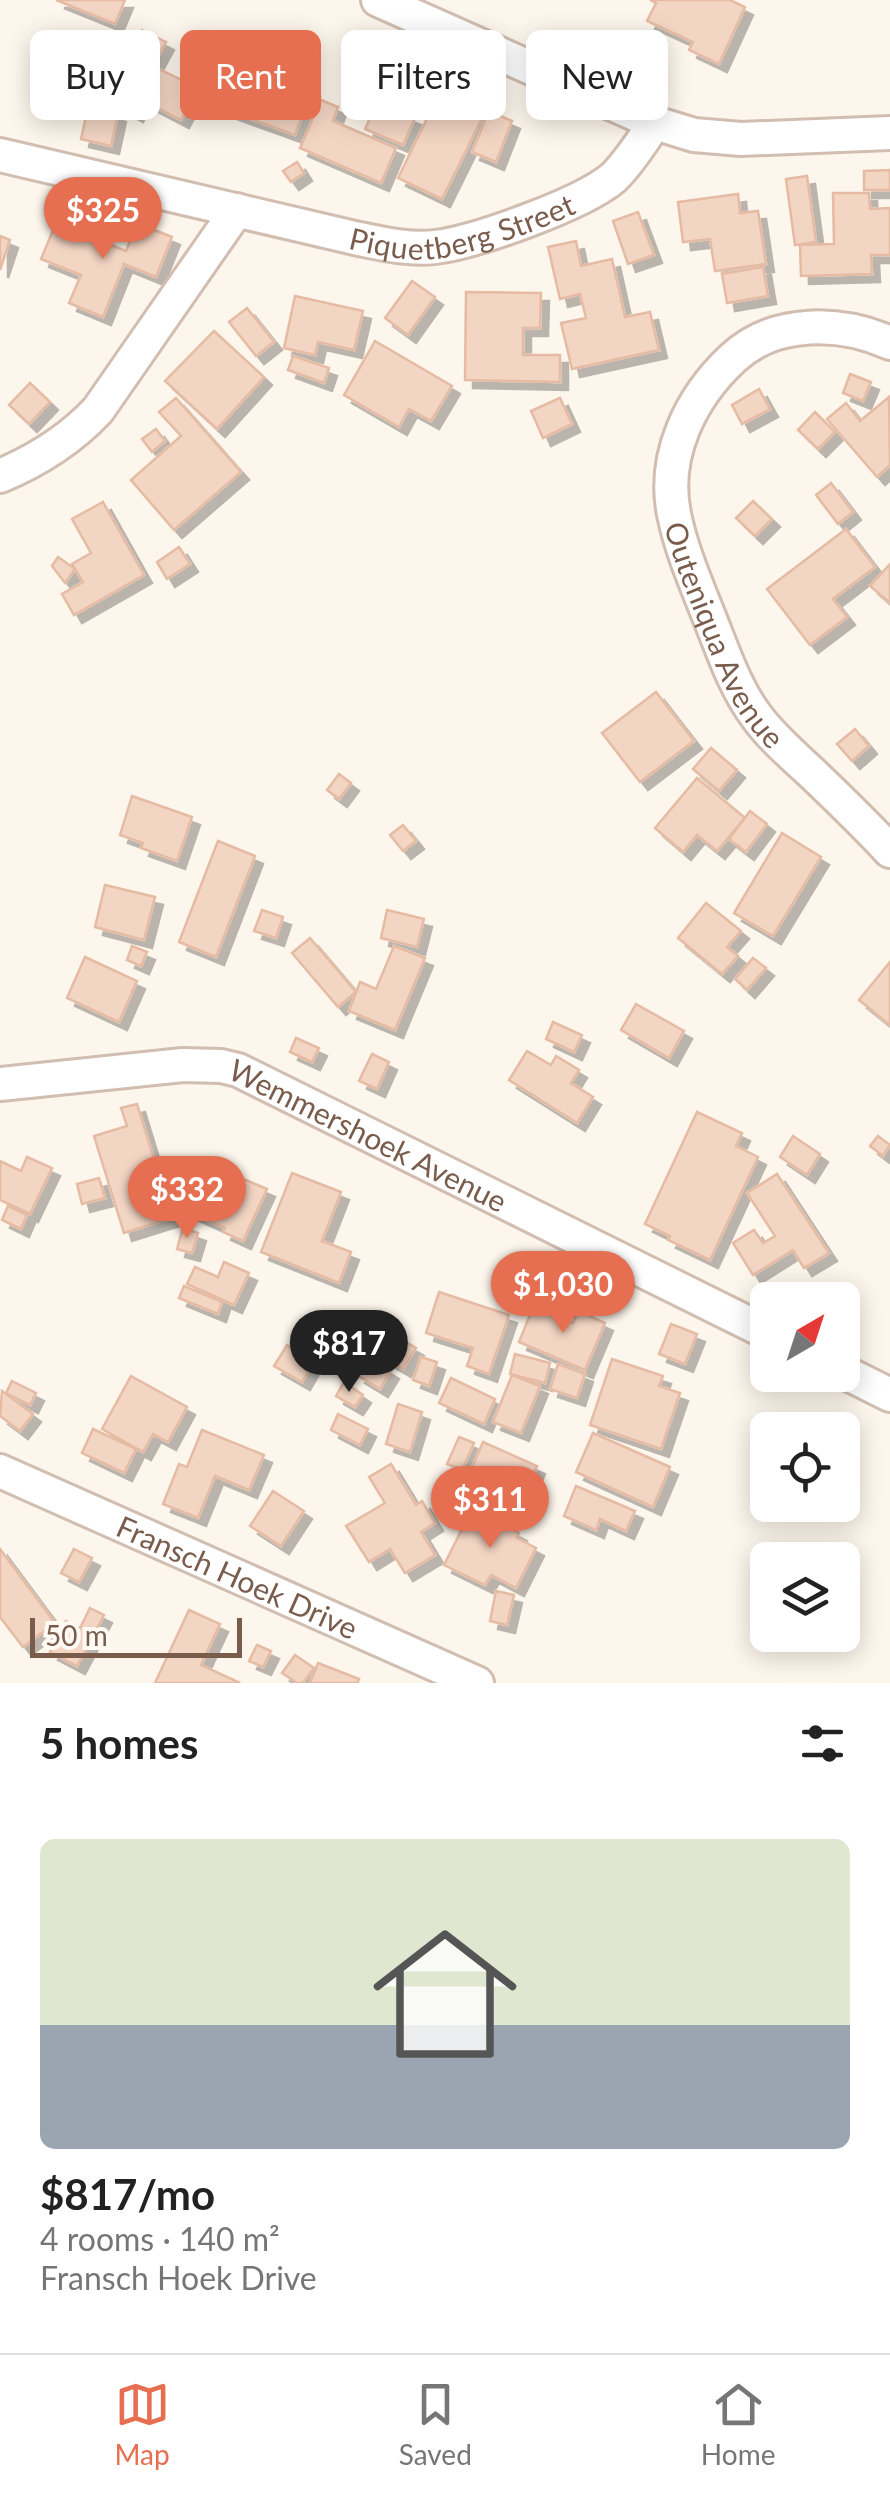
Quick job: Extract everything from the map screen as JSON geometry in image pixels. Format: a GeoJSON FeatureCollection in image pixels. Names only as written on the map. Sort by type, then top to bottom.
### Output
{"type":"FeatureCollection","features":[{"type":"Feature","properties":{"kind":"street"},"geometry":{"type":"LineString","coordinates":[[378,0],[656,123],[694,135],[728,138],[890,133]]}},
{"type":"Feature","properties":{"kind":"street","name":"Piquetberg Street"},"geometry":{"type":"LineString","coordinates":[[0,155],[398,247],[434,248],[464,242],[558,208],[600,187],[618,172],[656,123]]}},
{"type":"Feature","properties":{"kind":"street"},"geometry":{"type":"LineString","coordinates":[[0,476],[70,437],[98,410],[238,210]]}},
{"type":"Feature","properties":{"kind":"street","name":"Outeniqua Avenue"},"geometry":{"type":"LineString","coordinates":[[890,343],[859,332],[824,327],[789,330],[748,346],[712,380],[685,423],[674,464],[672,510],[722,650],[748,704],[771,734],[890,851]]}},
{"type":"Feature","properties":{"kind":"street","name":"Wemmershoek Avenue"},"geometry":{"type":"LineString","coordinates":[[0,1084],[183,1065],[238,1070],[750,1324]]}},
{"type":"Feature","properties":{"kind":"street"},"geometry":{"type":"LineString","coordinates":[[860,1380],[890,1394]]}},
{"type":"Feature","properties":{"kind":"street","name":"Fransch Hoek Drive"},"geometry":{"type":"LineString","coordinates":[[0,1472],[477,1683]]}},
{"type":"Feature","properties":{"kind":"building"},"geometry":{"type":"Polygon","coordinates":[[[56,0],[125,0],[115,24],[56,0]]]}},
{"type":"Feature","properties":{"kind":"building"},"geometry":{"type":"Polygon","coordinates":[[[650,0],[730,0],[745,7],[719,64],[689,50],[693,42],[647,21],[656,3],[650,0]]]}},
{"type":"Feature","properties":{"kind":"building"},"geometry":{"type":"Polygon","coordinates":[[[160,69],[180,79],[180,119],[160,109],[160,69]]]}},
{"type":"Feature","properties":{"kind":"building"},"geometry":{"type":"Polygon","coordinates":[[[321,100],[338,107],[333,121],[396,148],[381,183],[300,148],[312,120],[321,120],[321,100]]]}},
{"type":"Feature","properties":{"kind":"building"},"geometry":{"type":"Polygon","coordinates":[[[85,120],[117,120],[111,146],[81,139],[85,120]]]}},
{"type":"Feature","properties":{"kind":"building"},"geometry":{"type":"Polygon","coordinates":[[[254,120],[301,120],[295,135],[254,120]]]}},
{"type":"Feature","properties":{"kind":"building"},"geometry":{"type":"Polygon","coordinates":[[[369,120],[414,120],[403,145],[365,129],[369,120]]]}},
{"type":"Feature","properties":{"kind":"building"},"geometry":{"type":"Polygon","coordinates":[[[426,120],[481,120],[442,199],[398,178],[426,120]]]}},
{"type":"Feature","properties":{"kind":"building"},"geometry":{"type":"Polygon","coordinates":[[[485,120],[512,121],[496,162],[472,152],[485,120]]]}},
{"type":"Feature","properties":{"kind":"building"},"geometry":{"type":"Polygon","coordinates":[[[297,162],[304,173],[291,182],[283,171],[297,162]]]}},
{"type":"Feature","properties":{"kind":"building"},"geometry":{"type":"Polygon","coordinates":[[[890,170],[890,190],[864,190],[864,171],[890,170]]]}},
{"type":"Feature","properties":{"kind":"building"},"geometry":{"type":"Polygon","coordinates":[[[807,176],[816,242],[795,245],[786,179],[807,176]]]}},
{"type":"Feature","properties":{"kind":"building"},"geometry":{"type":"Polygon","coordinates":[[[833,193],[869,193],[870,209],[890,208],[890,255],[871,255],[872,274],[801,276],[800,245],[834,244],[833,193]]]}},
{"type":"Feature","properties":{"kind":"building"},"geometry":{"type":"Polygon","coordinates":[[[738,194],[740,213],[758,211],[766,264],[715,271],[710,239],[683,242],[678,202],[738,194]]]}},
{"type":"Feature","properties":{"kind":"building"},"geometry":{"type":"Polygon","coordinates":[[[638,212],[654,255],[628,264],[613,221],[638,212]]]}},
{"type":"Feature","properties":{"kind":"building"},"geometry":{"type":"Polygon","coordinates":[[[56,223],[126,251],[137,223],[172,237],[156,277],[124,264],[103,317],[69,303],[81,275],[41,259],[56,223]]]}},
{"type":"Feature","properties":{"kind":"building"},"geometry":{"type":"Polygon","coordinates":[[[0,236],[10,240],[0,270],[0,236]]]}},
{"type":"Feature","properties":{"kind":"building"},"geometry":{"type":"Polygon","coordinates":[[[576,241],[581,266],[612,259],[625,317],[650,312],[659,350],[572,369],[561,323],[586,318],[580,294],[560,299],[548,247],[576,241]]]}},
{"type":"Feature","properties":{"kind":"building"},"geometry":{"type":"Polygon","coordinates":[[[763,267],[768,296],[727,303],[722,274],[763,267]]]}},
{"type":"Feature","properties":{"kind":"building"},"geometry":{"type":"Polygon","coordinates":[[[412,281],[435,297],[408,335],[385,318],[412,281]]]}},
{"type":"Feature","properties":{"kind":"building"},"geometry":{"type":"Polygon","coordinates":[[[466,292],[541,293],[540,328],[523,328],[523,355],[560,355],[560,382],[465,380],[466,292]]]}},
{"type":"Feature","properties":{"kind":"building"},"geometry":{"type":"Polygon","coordinates":[[[295,296],[363,311],[354,350],[318,342],[315,355],[284,348],[295,296]]]}},
{"type":"Feature","properties":{"kind":"building"},"geometry":{"type":"Polygon","coordinates":[[[247,308],[274,342],[256,356],[229,322],[247,308]]]}},
{"type":"Feature","properties":{"kind":"building"},"geometry":{"type":"Polygon","coordinates":[[[214,331],[264,377],[217,429],[165,381],[214,331]]]}},
{"type":"Feature","properties":{"kind":"building"},"geometry":{"type":"Polygon","coordinates":[[[375,341],[452,386],[431,421],[409,409],[399,427],[344,395],[375,341]]]}},
{"type":"Feature","properties":{"kind":"building"},"geometry":{"type":"Polygon","coordinates":[[[293,356],[329,368],[324,383],[288,370],[293,356]]]}},
{"type":"Feature","properties":{"kind":"building"},"geometry":{"type":"Polygon","coordinates":[[[850,374],[871,382],[863,401],[843,393],[850,374]]]}},
{"type":"Feature","properties":{"kind":"building"},"geometry":{"type":"Polygon","coordinates":[[[30,383],[50,402],[29,424],[9,405],[30,383]]]}},
{"type":"Feature","properties":{"kind":"building"},"geometry":{"type":"Polygon","coordinates":[[[759,389],[770,409],[742,424],[732,405],[759,389]]]}},
{"type":"Feature","properties":{"kind":"building"},"geometry":{"type":"Polygon","coordinates":[[[889,397],[890,465],[877,477],[827,419],[846,403],[860,421],[889,397]]]}},
{"type":"Feature","properties":{"kind":"building"},"geometry":{"type":"Polygon","coordinates":[[[176,398],[241,472],[174,530],[131,480],[181,436],[159,412],[176,398]]]}},
{"type":"Feature","properties":{"kind":"building"},"geometry":{"type":"Polygon","coordinates":[[[560,398],[572,424],[543,438],[531,411],[560,398]]]}},
{"type":"Feature","properties":{"kind":"building"},"geometry":{"type":"Polygon","coordinates":[[[815,412],[835,432],[818,449],[798,430],[815,412]]]}},
{"type":"Feature","properties":{"kind":"building"},"geometry":{"type":"Polygon","coordinates":[[[156,429],[165,441],[152,452],[142,439],[156,429]]]}},
{"type":"Feature","properties":{"kind":"building"},"geometry":{"type":"Polygon","coordinates":[[[831,483],[853,512],[838,524],[816,495],[831,483]]]}},
{"type":"Feature","properties":{"kind":"building"},"geometry":{"type":"Polygon","coordinates":[[[753,501],[772,519],[755,536],[736,518],[753,501]]]}},
{"type":"Feature","properties":{"kind":"building"},"geometry":{"type":"Polygon","coordinates":[[[103,502],[144,575],[74,615],[62,594],[83,582],[72,564],[91,553],[72,519],[103,502]]]}},
{"type":"Feature","properties":{"kind":"building"},"geometry":{"type":"Polygon","coordinates":[[[846,529],[875,567],[833,599],[847,617],[810,645],[767,589],[846,529]]]}},
{"type":"Feature","properties":{"kind":"building"},"geometry":{"type":"Polygon","coordinates":[[[179,547],[190,564],[167,579],[157,562],[179,547]]]}},
{"type":"Feature","properties":{"kind":"building"},"geometry":{"type":"Polygon","coordinates":[[[58,557],[75,569],[65,583],[52,566],[58,557]]]}},
{"type":"Feature","properties":{"kind":"building"},"geometry":{"type":"Polygon","coordinates":[[[890,564],[890,603],[870,586],[890,564]]]}},
{"type":"Feature","properties":{"kind":"building"},"geometry":{"type":"Polygon","coordinates":[[[656,692],[694,741],[640,782],[602,733],[656,692]]]}},
{"type":"Feature","properties":{"kind":"building"},"geometry":{"type":"Polygon","coordinates":[[[855,729],[869,746],[852,761],[837,744],[855,729]]]}},
{"type":"Feature","properties":{"kind":"building"},"geometry":{"type":"Polygon","coordinates":[[[711,748],[737,770],[719,791],[693,769],[711,748]]]}},
{"type":"Feature","properties":{"kind":"building"},"geometry":{"type":"Polygon","coordinates":[[[339,774],[351,783],[339,799],[327,790],[339,774]]]}},
{"type":"Feature","properties":{"kind":"building"},"geometry":{"type":"Polygon","coordinates":[[[697,778],[745,818],[717,851],[697,835],[683,852],[655,828],[697,778]]]}},
{"type":"Feature","properties":{"kind":"building"},"geometry":{"type":"Polygon","coordinates":[[[132,796],[192,817],[177,861],[141,848],[143,843],[120,835],[132,796]]]}},
{"type":"Feature","properties":{"kind":"building"},"geometry":{"type":"Polygon","coordinates":[[[750,811],[767,824],[746,852],[729,839],[750,811]]]}},
{"type":"Feature","properties":{"kind":"building"},"geometry":{"type":"Polygon","coordinates":[[[403,825],[416,841],[403,851],[390,835],[403,825]]]}},
{"type":"Feature","properties":{"kind":"building"},"geometry":{"type":"Polygon","coordinates":[[[782,833],[821,857],[773,936],[734,913],[782,833]]]}},
{"type":"Feature","properties":{"kind":"building"},"geometry":{"type":"Polygon","coordinates":[[[218,841],[255,856],[216,957],[179,942],[218,841]]]}},
{"type":"Feature","properties":{"kind":"building"},"geometry":{"type":"Polygon","coordinates":[[[105,885],[155,897],[144,940],[95,927],[105,885]]]}},
{"type":"Feature","properties":{"kind":"building"},"geometry":{"type":"Polygon","coordinates":[[[706,903],[741,931],[727,947],[738,956],[722,974],[678,938],[706,903]]]}},
{"type":"Feature","properties":{"kind":"building"},"geometry":{"type":"Polygon","coordinates":[[[262,910],[283,917],[276,938],[254,931],[262,910]]]}},
{"type":"Feature","properties":{"kind":"building"},"geometry":{"type":"Polygon","coordinates":[[[387,910],[424,919],[417,947],[381,938],[387,910]]]}},
{"type":"Feature","properties":{"kind":"building"},"geometry":{"type":"Polygon","coordinates":[[[310,938],[356,992],[338,1007],[292,953],[310,938]]]}},
{"type":"Feature","properties":{"kind":"building"},"geometry":{"type":"Polygon","coordinates":[[[132,946],[147,952],[141,966],[127,960],[132,946]]]}},
{"type":"Feature","properties":{"kind":"building"},"geometry":{"type":"Polygon","coordinates":[[[394,946],[425,958],[395,1030],[349,1011],[360,982],[376,989],[394,946]]]}},
{"type":"Feature","properties":{"kind":"building"},"geometry":{"type":"Polygon","coordinates":[[[85,957],[137,981],[119,1022],[67,998],[85,957]]]}},
{"type":"Feature","properties":{"kind":"building"},"geometry":{"type":"Polygon","coordinates":[[[753,958],[766,968],[747,990],[735,979],[753,958]]]}},
{"type":"Feature","properties":{"kind":"building"},"geometry":{"type":"Polygon","coordinates":[[[890,962],[890,1025],[859,1000],[890,962]]]}},
{"type":"Feature","properties":{"kind":"building"},"geometry":{"type":"Polygon","coordinates":[[[636,1004],[684,1031],[669,1058],[621,1030],[636,1004]]]}},
{"type":"Feature","properties":{"kind":"building"},"geometry":{"type":"Polygon","coordinates":[[[553,1022],[582,1035],[574,1052],[546,1039],[553,1022]]]}},
{"type":"Feature","properties":{"kind":"building"},"geometry":{"type":"Polygon","coordinates":[[[296,1038],[319,1048],[312,1062],[290,1052],[296,1038]]]}},
{"type":"Feature","properties":{"kind":"building"},"geometry":{"type":"Polygon","coordinates":[[[527,1051],[551,1065],[556,1056],[579,1070],[571,1083],[593,1097],[577,1123],[509,1080],[527,1051]]]}},
{"type":"Feature","properties":{"kind":"building"},"geometry":{"type":"Polygon","coordinates":[[[372,1054],[389,1062],[377,1089],[359,1081],[372,1054]]]}},
{"type":"Feature","properties":{"kind":"building"},"geometry":{"type":"Polygon","coordinates":[[[137,1104],[172,1218],[124,1233],[94,1136],[127,1126],[121,1108],[137,1104]]]}},
{"type":"Feature","properties":{"kind":"building"},"geometry":{"type":"Polygon","coordinates":[[[697,1112],[742,1133],[736,1146],[758,1157],[710,1260],[645,1224],[697,1112]]]}},
{"type":"Feature","properties":{"kind":"building"},"geometry":{"type":"Polygon","coordinates":[[[793,1136],[820,1154],[807,1175],[780,1157],[793,1136]]]}},
{"type":"Feature","properties":{"kind":"building"},"geometry":{"type":"Polygon","coordinates":[[[878,1136],[890,1145],[883,1156],[870,1146],[878,1136]]]}},
{"type":"Feature","properties":{"kind":"building"},"geometry":{"type":"Polygon","coordinates":[[[27,1157],[52,1168],[30,1214],[0,1200],[0,1161],[21,1171],[27,1157]]]}},
{"type":"Feature","properties":{"kind":"building"},"geometry":{"type":"Polygon","coordinates":[[[197,1159],[267,1189],[243,1241],[223,1232],[225,1228],[176,1206],[197,1159]]]}},
{"type":"Feature","properties":{"kind":"building"},"geometry":{"type":"Polygon","coordinates":[[[292,1173],[341,1192],[322,1241],[351,1252],[339,1283],[261,1252],[292,1173]]]}},
{"type":"Feature","properties":{"kind":"building"},"geometry":{"type":"Polygon","coordinates":[[[777,1174],[829,1253],[804,1268],[793,1250],[753,1275],[733,1243],[754,1230],[763,1243],[775,1236],[747,1193],[777,1174]]]}},
{"type":"Feature","properties":{"kind":"building"},"geometry":{"type":"Polygon","coordinates":[[[99,1178],[105,1198],[82,1204],[77,1184],[99,1178]]]}},
{"type":"Feature","properties":{"kind":"building"},"geometry":{"type":"Polygon","coordinates":[[[8,1206],[27,1215],[21,1229],[2,1220],[8,1206]]]}},
{"type":"Feature","properties":{"kind":"building"},"geometry":{"type":"Polygon","coordinates":[[[183,1228],[198,1233],[192,1253],[177,1249],[183,1228]]]}},
{"type":"Feature","properties":{"kind":"building"},"geometry":{"type":"Polygon","coordinates":[[[224,1262],[249,1273],[234,1305],[187,1284],[195,1267],[218,1277],[224,1262]]]}},
{"type":"Feature","properties":{"kind":"building"},"geometry":{"type":"Polygon","coordinates":[[[184,1286],[222,1302],[218,1314],[179,1298],[184,1286]]]}},
{"type":"Feature","properties":{"kind":"building"},"geometry":{"type":"Polygon","coordinates":[[[439,1292],[509,1315],[489,1374],[467,1366],[473,1348],[426,1333],[439,1292]]]}},
{"type":"Feature","properties":{"kind":"building"},"geometry":{"type":"Polygon","coordinates":[[[533,1307],[573,1323],[578,1311],[605,1323],[585,1370],[519,1342],[533,1307]]]}},
{"type":"Feature","properties":{"kind":"building"},"geometry":{"type":"Polygon","coordinates":[[[671,1324],[697,1334],[685,1364],[659,1354],[671,1324]]]}},
{"type":"Feature","properties":{"kind":"building"},"geometry":{"type":"Polygon","coordinates":[[[395,1336],[416,1348],[403,1369],[383,1357],[395,1336]]]}},
{"type":"Feature","properties":{"kind":"building"},"geometry":{"type":"Polygon","coordinates":[[[287,1345],[314,1361],[302,1382],[274,1366],[287,1345]]]}},
{"type":"Feature","properties":{"kind":"building"},"geometry":{"type":"Polygon","coordinates":[[[515,1354],[550,1363],[545,1383],[510,1374],[515,1354]]]}},
{"type":"Feature","properties":{"kind":"building"},"geometry":{"type":"Polygon","coordinates":[[[368,1357],[391,1371],[380,1389],[357,1375],[368,1357]]]}},
{"type":"Feature","properties":{"kind":"building"},"geometry":{"type":"Polygon","coordinates":[[[421,1357],[437,1362],[429,1386],[413,1380],[421,1357]]]}},
{"type":"Feature","properties":{"kind":"building"},"geometry":{"type":"Polygon","coordinates":[[[612,1359],[663,1376],[659,1386],[680,1393],[661,1449],[590,1425],[612,1359]]]}},
{"type":"Feature","properties":{"kind":"building"},"geometry":{"type":"Polygon","coordinates":[[[558,1364],[585,1374],[577,1398],[550,1389],[558,1364]]]}},
{"type":"Feature","properties":{"kind":"building"},"geometry":{"type":"Polygon","coordinates":[[[512,1375],[540,1386],[521,1433],[493,1422],[512,1375]]]}},
{"type":"Feature","properties":{"kind":"building"},"geometry":{"type":"Polygon","coordinates":[[[131,1376],[187,1407],[168,1442],[153,1434],[143,1452],[102,1429],[131,1376]]]}},
{"type":"Feature","properties":{"kind":"building"},"geometry":{"type":"Polygon","coordinates":[[[451,1378],[495,1399],[484,1424],[439,1403],[451,1378]]]}},
{"type":"Feature","properties":{"kind":"building"},"geometry":{"type":"Polygon","coordinates":[[[12,1381],[36,1393],[30,1405],[6,1393],[12,1381]]]}},
{"type":"Feature","properties":{"kind":"building"},"geometry":{"type":"Polygon","coordinates":[[[344,1382],[363,1395],[355,1407],[336,1396],[344,1382]]]}},
{"type":"Feature","properties":{"kind":"building"},"geometry":{"type":"Polygon","coordinates":[[[2,1391],[33,1414],[20,1431],[0,1416],[2,1391]]]}},
{"type":"Feature","properties":{"kind":"building"},"geometry":{"type":"Polygon","coordinates":[[[398,1404],[422,1412],[410,1452],[386,1444],[398,1404]]]}},
{"type":"Feature","properties":{"kind":"building"},"geometry":{"type":"Polygon","coordinates":[[[338,1414],[368,1429],[360,1445],[331,1430],[338,1414]]]}},
{"type":"Feature","properties":{"kind":"building"},"geometry":{"type":"Polygon","coordinates":[[[93,1429],[136,1449],[124,1473],[82,1453],[93,1429]]]}},
{"type":"Feature","properties":{"kind":"building"},"geometry":{"type":"Polygon","coordinates":[[[202,1430],[264,1455],[249,1490],[215,1476],[198,1518],[163,1504],[179,1464],[187,1467],[202,1430]]]}},
{"type":"Feature","properties":{"kind":"building"},"geometry":{"type":"Polygon","coordinates":[[[593,1433],[670,1467],[653,1507],[576,1472],[593,1433]]]}},
{"type":"Feature","properties":{"kind":"building"},"geometry":{"type":"Polygon","coordinates":[[[459,1437],[474,1443],[462,1470],[447,1464],[459,1437]]]}},
{"type":"Feature","properties":{"kind":"building"},"geometry":{"type":"Polygon","coordinates":[[[483,1442],[537,1466],[522,1498],[469,1474],[483,1442]]]}},
{"type":"Feature","properties":{"kind":"building"},"geometry":{"type":"Polygon","coordinates":[[[391,1464],[416,1505],[422,1501],[435,1523],[421,1532],[435,1555],[405,1573],[390,1549],[369,1562],[346,1526],[385,1503],[369,1477],[391,1464]]]}},
{"type":"Feature","properties":{"kind":"building"},"geometry":{"type":"Polygon","coordinates":[[[576,1486],[635,1511],[626,1531],[600,1519],[596,1530],[564,1516],[576,1486]]]}},
{"type":"Feature","properties":{"kind":"building"},"geometry":{"type":"Polygon","coordinates":[[[273,1491],[304,1511],[281,1546],[250,1526],[273,1491]]]}},
{"type":"Feature","properties":{"kind":"building"},"geometry":{"type":"Polygon","coordinates":[[[472,1509],[519,1533],[517,1538],[536,1548],[516,1588],[491,1575],[485,1585],[444,1565],[472,1509]]]}},
{"type":"Feature","properties":{"kind":"building"},"geometry":{"type":"Polygon","coordinates":[[[0,1549],[55,1623],[23,1647],[0,1617],[0,1549]]]}},
{"type":"Feature","properties":{"kind":"building"},"geometry":{"type":"Polygon","coordinates":[[[74,1549],[92,1558],[79,1582],[61,1573],[74,1549]]]}},
{"type":"Feature","properties":{"kind":"building"},"geometry":{"type":"Polygon","coordinates":[[[496,1591],[514,1595],[507,1625],[490,1621],[496,1591]]]}},
{"type":"Feature","properties":{"kind":"building"},"geometry":{"type":"Polygon","coordinates":[[[90,1608],[104,1615],[77,1666],[50,1652],[66,1621],[80,1628],[90,1608]]]}},
{"type":"Feature","properties":{"kind":"building"},"geometry":{"type":"Polygon","coordinates":[[[189,1610],[220,1624],[201,1665],[240,1683],[155,1683],[189,1610]]]}},
{"type":"Feature","properties":{"kind":"building"},"geometry":{"type":"Polygon","coordinates":[[[257,1645],[271,1651],[263,1667],[249,1661],[257,1645]]]}},
{"type":"Feature","properties":{"kind":"building"},"geometry":{"type":"Polygon","coordinates":[[[295,1655],[314,1668],[303,1683],[282,1673],[295,1655]]]}},
{"type":"Feature","properties":{"kind":"building"},"geometry":{"type":"Polygon","coordinates":[[[318,1663],[359,1679],[357,1683],[310,1683],[318,1663]]]}}]}
